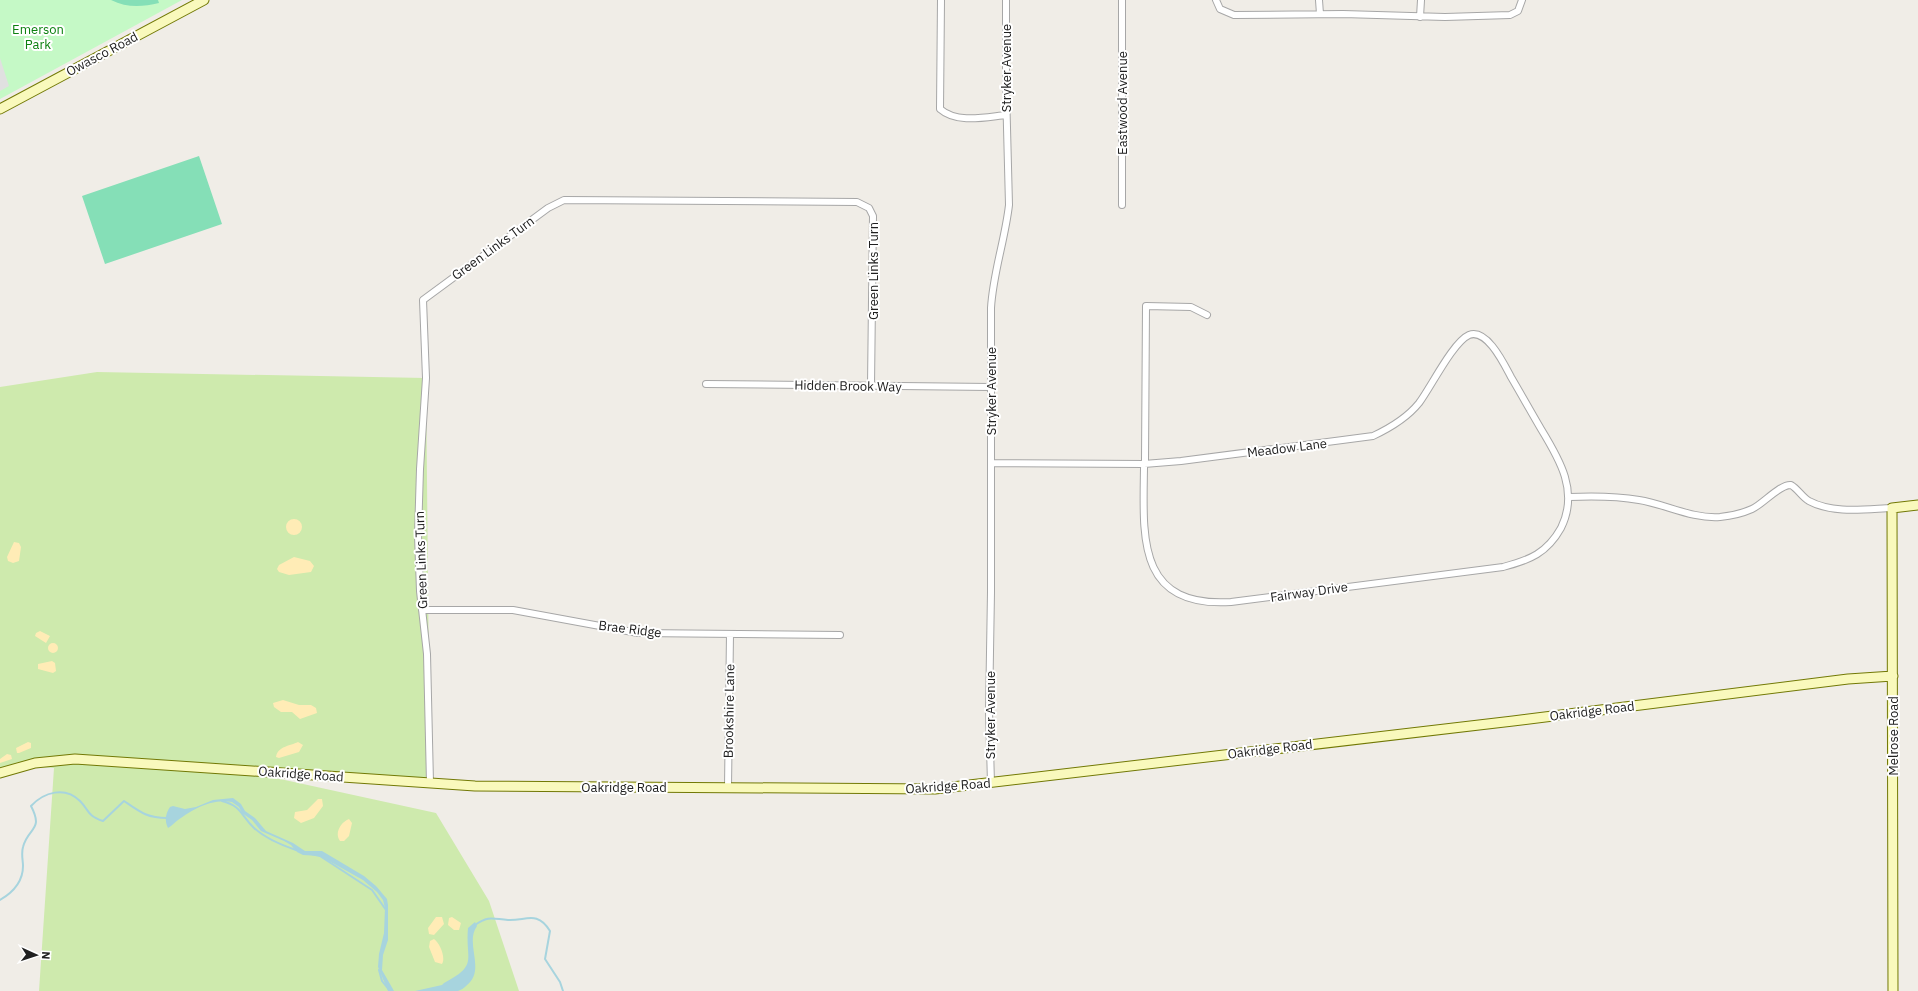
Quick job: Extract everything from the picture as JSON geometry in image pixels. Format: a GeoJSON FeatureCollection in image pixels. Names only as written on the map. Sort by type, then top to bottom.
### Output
{"type":"FeatureCollection","features":[{"type":"Feature","properties":{"kind":"street","name":"Owasco Road"},"geometry":{"type":"LineString","coordinates":[[0,109],[204,0]]}},
{"type":"Feature","properties":{"kind":"street"},"geometry":{"type":"LineString","coordinates":[[941,0],[940,109],[952,116],[961,118],[1006,116]]}},
{"type":"Feature","properties":{"kind":"street","name":"Stryker Avenue"},"geometry":{"type":"LineString","coordinates":[[991,783],[989,712],[992,291],[1007,223],[1009,205],[1006,116],[1006,0]]}},
{"type":"Feature","properties":{"kind":"street","name":"Eastwood Avenue"},"geometry":{"type":"LineString","coordinates":[[1122,0],[1122,205]]}},
{"type":"Feature","properties":{"kind":"street"},"geometry":{"type":"LineString","coordinates":[[1216,0],[1220,9],[1234,15],[1320,14],[1420,17],[1505,16],[1518,11],[1522,2]]}},
{"type":"Feature","properties":{"kind":"street"},"geometry":{"type":"LineString","coordinates":[[1319,0],[1320,14]]}},
{"type":"Feature","properties":{"kind":"street"},"geometry":{"type":"LineString","coordinates":[[1420,17],[1421,0]]}},
{"type":"Feature","properties":{"kind":"street","name":"Green Links Turn"},"geometry":{"type":"LineString","coordinates":[[430,782],[427,654],[419,573],[418,535],[420,469],[426,378],[423,300],[548,208],[564,200],[857,202],[869,208],[874,216],[871,386]]}},
{"type":"Feature","properties":{"kind":"street","name":"Fairway Drive"},"geometry":{"type":"LineString","coordinates":[[1207,316],[1190,307],[1146,306],[1143,525],[1145,545],[1152,566],[1162,581],[1172,590],[1192,600],[1207,602],[1231,602],[1503,567],[1525,562],[1540,554],[1556,536],[1567,511],[1569,497],[1566,476],[1561,463],[1512,379]]}},
{"type":"Feature","properties":{"kind":"street","name":"Meadow Lane"},"geometry":{"type":"LineString","coordinates":[[991,463],[1144,464],[1181,462],[1372,436],[1387,430],[1418,403],[1456,346],[1470,334],[1478,334],[1484,337],[1512,379]]}},
{"type":"Feature","properties":{"kind":"street","name":"Hidden Brook Way"},"geometry":{"type":"LineString","coordinates":[[706,384],[991,387]]}},
{"type":"Feature","properties":{"kind":"street"},"geometry":{"type":"LineString","coordinates":[[1569,497],[1600,496],[1638,500],[1703,516],[1721,517],[1753,509],[1780,489],[1787,485],[1791,485],[1809,501],[1834,508],[1892,508],[1918,505]]}},
{"type":"Feature","properties":{"kind":"street","name":"Melrose Road"},"geometry":{"type":"LineString","coordinates":[[1892,508],[1893,991]]}},
{"type":"Feature","properties":{"kind":"street","name":"Brae Ridge"},"geometry":{"type":"LineString","coordinates":[[422,610],[513,610],[638,633],[840,635]]}},
{"type":"Feature","properties":{"kind":"street","name":"Brookshire Lane"},"geometry":{"type":"LineString","coordinates":[[728,787],[730,634]]}},
{"type":"Feature","properties":{"kind":"street","name":"Oakridge Road"},"geometry":{"type":"LineString","coordinates":[[0,773],[35,763],[75,759],[505,787],[928,789],[991,783],[1848,679],[1893,676]]}},
{"type":"Feature","properties":{"kind":"green space","name":"Emerson Park"},"geometry":{"type":"Polygon","coordinates":[[[0,0],[182,0],[0,99],[0,0]]]}},
{"type":"Feature","properties":{"kind":"green space"},"geometry":{"type":"Polygon","coordinates":[[[111,0],[158,0],[159,3],[129,6],[111,0]]]}},
{"type":"Feature","properties":{"kind":"green space"},"geometry":{"type":"Polygon","coordinates":[[[199,156],[222,224],[105,264],[82,196],[199,156]]]}},
{"type":"Feature","properties":{"kind":"green space"},"geometry":{"type":"Polygon","coordinates":[[[97,372],[426,378],[430,783],[271,777],[436,813],[489,901],[519,991],[39,991],[54,768],[23,766],[0,773],[0,387],[97,372]]]}},
{"type":"Feature","properties":{"kind":"sand"},"geometry":{"type":"Polygon","coordinates":[[[291,519],[297,519],[302,524],[300,533],[297,535],[291,535],[286,530],[286,524],[291,519]]]}},
{"type":"Feature","properties":{"kind":"sand"},"geometry":{"type":"Polygon","coordinates":[[[14,542],[19,543],[21,547],[19,561],[13,563],[8,561],[7,557],[14,542]]]}},
{"type":"Feature","properties":{"kind":"sand"},"geometry":{"type":"Polygon","coordinates":[[[294,557],[310,561],[314,566],[311,572],[289,575],[279,572],[277,569],[279,565],[294,557]]]}},
{"type":"Feature","properties":{"kind":"sand"},"geometry":{"type":"Polygon","coordinates":[[[40,631],[50,636],[46,643],[35,636],[36,633],[40,631]]]}},
{"type":"Feature","properties":{"kind":"sand"},"geometry":{"type":"Polygon","coordinates":[[[53,643],[58,648],[53,653],[48,648],[53,643]]]}},
{"type":"Feature","properties":{"kind":"sand"},"geometry":{"type":"Polygon","coordinates":[[[52,661],[55,663],[56,671],[53,673],[38,669],[38,664],[52,661]]]}},
{"type":"Feature","properties":{"kind":"sand"},"geometry":{"type":"Polygon","coordinates":[[[283,700],[299,705],[311,705],[316,708],[317,713],[300,719],[292,712],[281,712],[274,707],[273,703],[283,700]]]}},
{"type":"Feature","properties":{"kind":"sand"},"geometry":{"type":"Polygon","coordinates":[[[28,742],[31,743],[31,748],[17,753],[16,748],[28,742]]]}},
{"type":"Feature","properties":{"kind":"sand"},"geometry":{"type":"Polygon","coordinates":[[[298,742],[303,745],[299,752],[279,758],[276,757],[277,753],[282,748],[298,742]]]}},
{"type":"Feature","properties":{"kind":"sand"},"geometry":{"type":"Polygon","coordinates":[[[7,754],[11,755],[12,759],[0,763],[0,759],[7,754]]]}},
{"type":"Feature","properties":{"kind":"sand"},"geometry":{"type":"Polygon","coordinates":[[[318,799],[322,799],[323,806],[314,818],[301,823],[294,818],[295,812],[307,810],[318,799]]]}},
{"type":"Feature","properties":{"kind":"sand"},"geometry":{"type":"Polygon","coordinates":[[[349,819],[352,823],[349,836],[344,841],[340,841],[338,838],[339,828],[346,820],[349,819]]]}},
{"type":"Feature","properties":{"kind":"sand"},"geometry":{"type":"Polygon","coordinates":[[[436,917],[442,917],[444,924],[434,935],[429,934],[428,928],[436,917]]]}},
{"type":"Feature","properties":{"kind":"sand"},"geometry":{"type":"Polygon","coordinates":[[[452,917],[461,923],[459,930],[454,930],[448,925],[449,918],[452,917]]]}},
{"type":"Feature","properties":{"kind":"sand"},"geometry":{"type":"Polygon","coordinates":[[[434,939],[442,951],[442,964],[435,962],[429,947],[430,941],[434,939]]]}},
{"type":"Feature","properties":{"kind":"shaded area"},"geometry":{"type":"Polygon","coordinates":[[[0,58],[9,86],[0,91],[0,58]]]}},
{"type":"Feature","properties":{"kind":"water"},"geometry":{"type":"Polygon","coordinates":[[[233,798],[241,804],[245,811],[255,818],[266,831],[293,843],[305,851],[322,851],[364,876],[376,886],[387,899],[388,940],[383,955],[382,970],[394,991],[388,991],[378,967],[379,954],[384,933],[385,908],[383,900],[377,892],[363,880],[320,856],[303,855],[284,841],[261,831],[252,820],[242,813],[239,807],[232,802],[215,802],[199,807],[168,828],[166,817],[170,807],[173,806],[185,809],[196,807],[213,800],[233,798]]]}},
{"type":"Feature","properties":{"kind":"water"},"geometry":{"type":"Polygon","coordinates":[[[475,922],[477,926],[473,941],[475,972],[472,980],[458,991],[415,991],[442,985],[462,971],[468,961],[468,928],[475,922]]]}},
{"type":"Feature","properties":{"kind":"waterway"},"geometry":{"type":"LineString","coordinates":[[0,900],[13,890],[19,882],[23,872],[23,847],[25,841],[36,825],[35,814],[31,806],[36,801],[48,794],[61,792],[68,793],[80,801],[91,815],[103,821],[124,801],[149,816],[167,818]]}},
{"type":"Feature","properties":{"kind":"waterway"},"geometry":{"type":"LineString","coordinates":[[222,801],[234,806],[254,828],[264,835],[279,844],[296,850]]}},
{"type":"Feature","properties":{"kind":"waterway"},"geometry":{"type":"LineString","coordinates":[[311,854],[320,856],[372,890],[386,910]]}},
{"type":"Feature","properties":{"kind":"waterway"},"geometry":{"type":"LineString","coordinates":[[475,925],[491,918],[508,920],[531,918],[540,921],[550,931],[545,959],[560,982],[563,991]]}},
{"type":"Feature","properties":{"kind":"waterway"},"geometry":{"type":"LineString","coordinates":[[379,970],[382,981],[390,991]]}}]}
